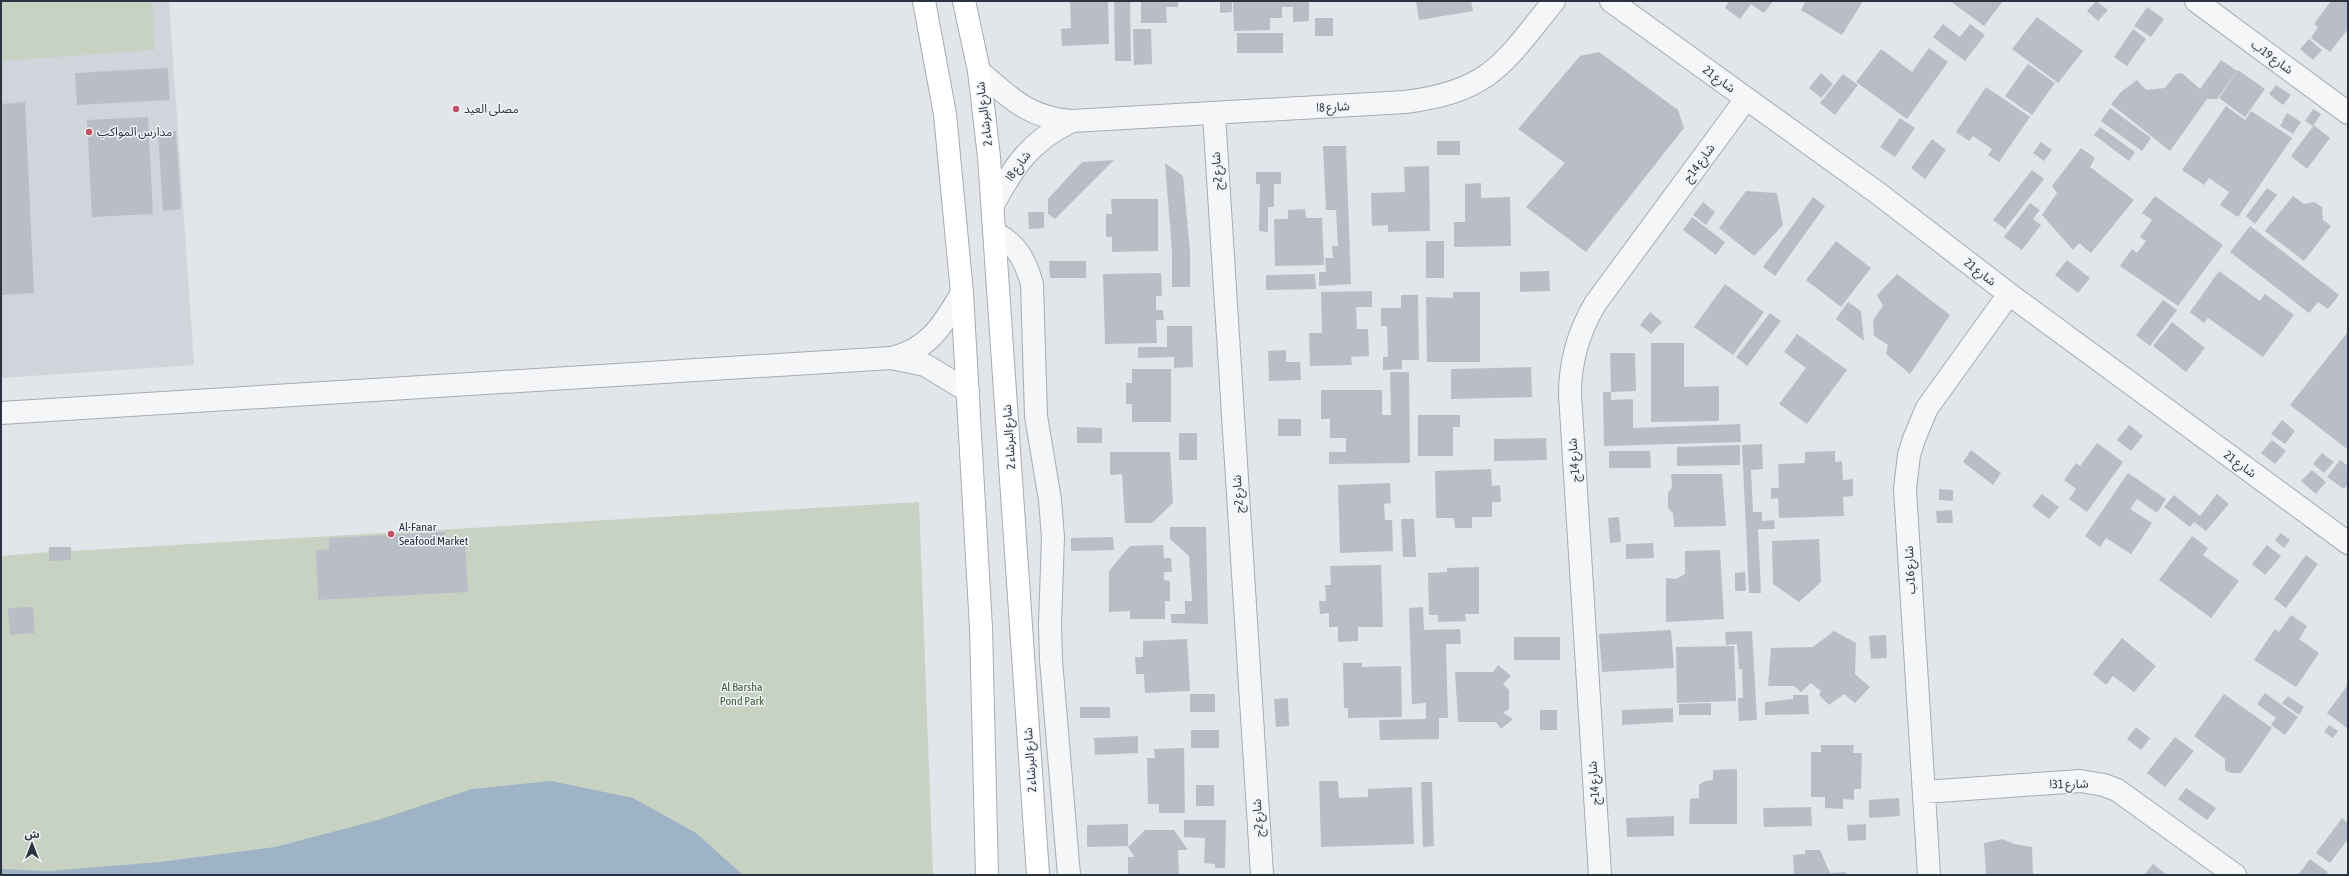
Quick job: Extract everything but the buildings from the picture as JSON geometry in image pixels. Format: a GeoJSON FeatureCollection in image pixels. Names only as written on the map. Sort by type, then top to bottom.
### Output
{"type":"FeatureCollection","features":[{"type":"Feature","properties":{"kind":"street"},"geometry":{"type":"LineString","coordinates":[[924,1],[945,114],[962,293],[981,628],[987,875]]}},
{"type":"Feature","properties":{"kind":"street","name":"شارع البرشاء 2"},"geometry":{"type":"LineString","coordinates":[[964,1],[979,71],[993,205],[1038,875]]}},
{"type":"Feature","properties":{"kind":"street","name":"شارع 8ا"},"geometry":{"type":"LineString","coordinates":[[979,71],[1024,108],[1047,118],[1072,121],[1405,102],[1459,91],[1490,75],[1503,63],[1554,1]]}},
{"type":"Feature","properties":{"kind":"street","name":"شارع 21"},"geometry":{"type":"LineString","coordinates":[[1611,1],[1879,194],[2009,294],[2348,542]]}},
{"type":"Feature","properties":{"kind":"street","name":"شارع 19ب"},"geometry":{"type":"LineString","coordinates":[[2196,1],[2348,113]]}},
{"type":"Feature","properties":{"kind":"street","name":"شارع 14ج"},"geometry":{"type":"LineString","coordinates":[[1600,875],[1570,394],[1572,362],[1580,332],[1595,304],[1746,99]]}},
{"type":"Feature","properties":{"kind":"street","name":"شارع 2ج"},"geometry":{"type":"LineString","coordinates":[[1214,114],[1262,875]]}},
{"type":"Feature","properties":{"kind":"street","name":"شارع 8ا"},"geometry":{"type":"LineString","coordinates":[[993,205],[1012,171],[1032,147],[1057,128],[1072,121]]}},
{"type":"Feature","properties":{"kind":"street"},"geometry":{"type":"LineString","coordinates":[[995,233],[1017,248],[1028,269],[1032,284],[1036,416],[1050,500],[1053,537],[1050,624],[1051,660],[1069,875]]}},
{"type":"Feature","properties":{"kind":"street"},"geometry":{"type":"LineString","coordinates":[[1,412],[268,398],[578,376],[891,358],[916,350],[934,335],[962,293]]}},
{"type":"Feature","properties":{"kind":"street","name":"شارع 16ب"},"geometry":{"type":"LineString","coordinates":[[1929,875],[1905,489],[1906,472],[1914,439],[1927,408],[2009,294]]}},
{"type":"Feature","properties":{"kind":"street"},"geometry":{"type":"LineString","coordinates":[[891,358],[925,365],[968,391]]}},
{"type":"Feature","properties":{"kind":"street","name":"شارع 31ا"},"geometry":{"type":"LineString","coordinates":[[1924,792],[2080,781],[2104,785],[2126,796],[2235,875]]}},
{"type":"Feature","properties":{"kind":"shaded area","name":"مدارس المواكب"},"geometry":{"type":"Polygon","coordinates":[[[1,1],[169,1],[194,365],[1,378],[1,1]]]}},
{"type":"Feature","properties":{"kind":"green space"},"geometry":{"type":"Polygon","coordinates":[[[1,1],[152,1],[155,50],[1,61],[1,1]]]}},
{"type":"Feature","properties":{"kind":"green space","name":"Al Barsha Pond Park"},"geometry":{"type":"Polygon","coordinates":[[[919,502],[933,875],[1,875],[1,556],[48,552],[49,547],[71,547],[72,551],[919,502]]]}},
{"type":"Feature","properties":{"kind":"water"},"geometry":{"type":"Polygon","coordinates":[[[551,781],[633,798],[696,833],[743,875],[1,875],[1,869],[49,871],[160,862],[275,847],[378,820],[472,789],[551,781]]]}},
{"type":"Feature","properties":{"kind":"place","name":"مصلى العيد"},"geometry":{"type":"Point","coordinates":[456,109]}},
{"type":"Feature","properties":{"kind":"place","name":"مدارس المواكب"},"geometry":{"type":"Point","coordinates":[89,132]}},
{"type":"Feature","properties":{"kind":"place","name":"Al-Fanar Seafood Market"},"geometry":{"type":"Point","coordinates":[391,534]}}]}
